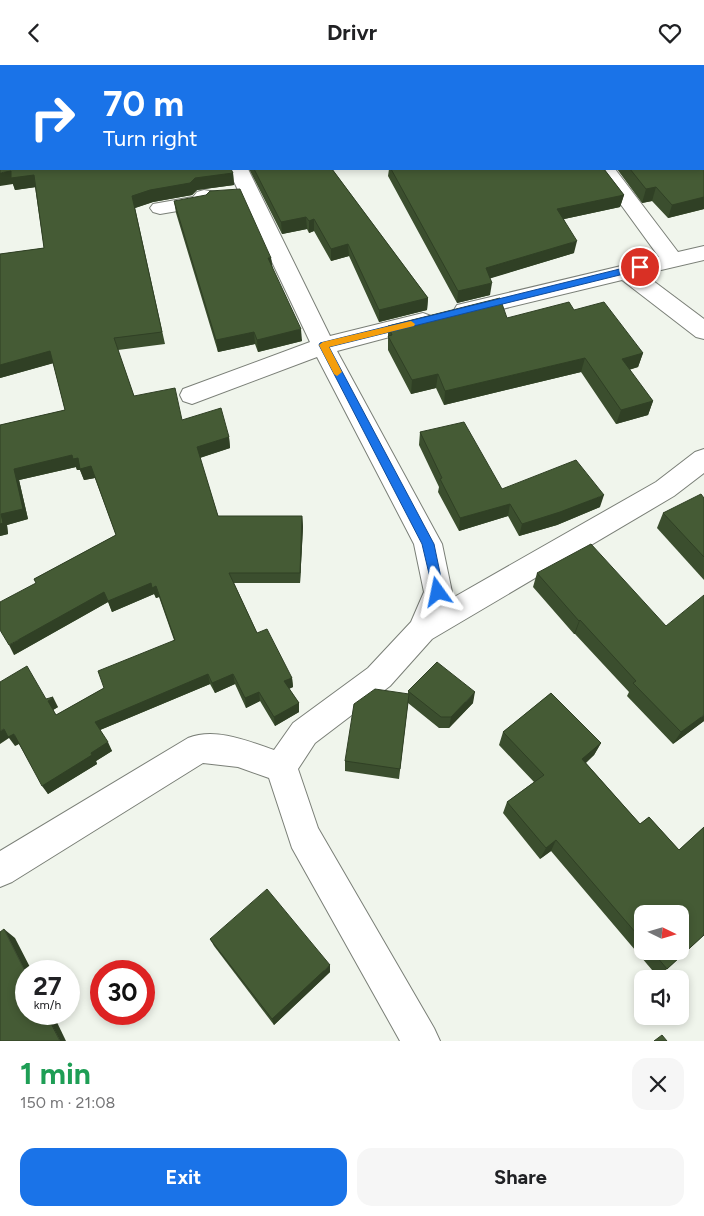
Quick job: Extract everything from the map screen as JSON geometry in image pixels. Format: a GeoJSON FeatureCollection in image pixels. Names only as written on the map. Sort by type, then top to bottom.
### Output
{"type":"FeatureCollection","features":[{"type":"Feature","properties":{"kind":"street"},"geometry":{"type":"LineString","coordinates":[[606,170],[672,260]]}},
{"type":"Feature","properties":{"kind":"street"},"geometry":{"type":"LineString","coordinates":[[160,208],[200,202],[204,196],[244,180],[323,345],[428,544],[438,592],[422,630]]}},
{"type":"Feature","properties":{"kind":"street"},"geometry":{"type":"LineString","coordinates":[[192,395],[323,345],[704,253]]}},
{"type":"Feature","properties":{"kind":"street"},"geometry":{"type":"LineString","coordinates":[[625,271],[704,331]]}},
{"type":"Feature","properties":{"kind":"street"},"geometry":{"type":"LineString","coordinates":[[281,767],[304,733],[379,677],[422,630],[665,489],[704,459]]}},
{"type":"Feature","properties":{"kind":"street"},"geometry":{"type":"LineString","coordinates":[[0,870],[199,748],[238,751],[281,767]]}},
{"type":"Feature","properties":{"kind":"street"},"geometry":{"type":"LineString","coordinates":[[281,767],[304,836],[421,1041]]}},
{"type":"Feature","properties":{"kind":"building"},"geometry":{"type":"Polygon","coordinates":[[[0,170],[232,170],[233,173],[195,178],[190,183],[150,190],[132,196],[162,332],[114,338],[134,396],[175,388],[182,420],[221,408],[229,437],[197,447],[218,516],[302,516],[300,573],[229,573],[257,633],[267,629],[292,678],[284,681],[299,703],[274,717],[259,692],[245,698],[233,674],[212,683],[208,674],[95,722],[108,742],[91,753],[92,755],[42,786],[14,734],[8,737],[4,729],[0,731],[0,682],[27,666],[46,699],[53,697],[48,701],[56,715],[104,688],[98,671],[175,640],[156,586],[152,588],[151,583],[108,601],[104,592],[9,645],[0,630],[0,602],[36,583],[34,579],[116,535],[91,466],[80,469],[78,458],[73,459],[72,455],[14,469],[23,509],[1,514],[3,523],[0,524],[0,425],[65,410],[50,351],[0,365],[0,254],[44,248],[34,175],[11,178],[11,171],[0,173],[0,170]]]}},
{"type":"Feature","properties":{"kind":"building"},"geometry":{"type":"Polygon","coordinates":[[[255,170],[333,170],[428,298],[379,310],[348,244],[331,249],[314,219],[309,221],[306,217],[281,222],[255,170]]]}},
{"type":"Feature","properties":{"kind":"building"},"geometry":{"type":"Polygon","coordinates":[[[392,170],[605,170],[624,195],[557,209],[577,241],[486,268],[492,283],[458,291],[392,170]]]}},
{"type":"Feature","properties":{"kind":"building"},"geometry":{"type":"Polygon","coordinates":[[[631,170],[704,170],[704,197],[672,205],[656,187],[646,189],[631,170]]]}},
{"type":"Feature","properties":{"kind":"building"},"geometry":{"type":"Polygon","coordinates":[[[240,189],[271,258],[268,258],[301,329],[257,340],[254,332],[216,340],[174,201],[206,195],[210,191],[240,189]]]}},
{"type":"Feature","properties":{"kind":"building"},"geometry":{"type":"Polygon","coordinates":[[[500,298],[507,318],[569,302],[574,310],[604,302],[643,353],[622,359],[653,401],[621,410],[585,358],[445,391],[438,374],[412,380],[388,336],[392,335],[388,326],[500,298]]]}},
{"type":"Feature","properties":{"kind":"building"},"geometry":{"type":"Polygon","coordinates":[[[464,422],[502,489],[576,460],[604,495],[522,524],[510,504],[460,518],[440,479],[442,478],[420,432],[464,422]]]}},
{"type":"Feature","properties":{"kind":"building"},"geometry":{"type":"Polygon","coordinates":[[[701,494],[704,498],[704,557],[663,513],[701,494]]]}},
{"type":"Feature","properties":{"kind":"building"},"geometry":{"type":"Polygon","coordinates":[[[591,544],[666,626],[704,595],[704,715],[681,732],[633,683],[636,681],[537,573],[591,544]]]}},
{"type":"Feature","properties":{"kind":"building"},"geometry":{"type":"Polygon","coordinates":[[[437,662],[475,692],[451,717],[441,717],[408,691],[437,662]]]}},
{"type":"Feature","properties":{"kind":"building"},"geometry":{"type":"Polygon","coordinates":[[[375,689],[409,694],[400,769],[345,761],[354,704],[375,689]]]}},
{"type":"Feature","properties":{"kind":"building"},"geometry":{"type":"Polygon","coordinates":[[[551,693],[601,743],[582,759],[640,824],[649,817],[679,850],[704,827],[704,935],[689,949],[689,905],[634,905],[634,931],[556,840],[546,848],[507,802],[544,775],[503,732],[551,693]]]}},
{"type":"Feature","properties":{"kind":"building"},"geometry":{"type":"Polygon","coordinates":[[[267,889],[330,965],[272,1019],[210,939],[267,889]]]}},
{"type":"Feature","properties":{"kind":"building"},"geometry":{"type":"Polygon","coordinates":[[[4,929],[20,960],[15,960],[15,1025],[52,1025],[60,1041],[0,1041],[0,932],[4,929]]]}},
{"type":"Feature","properties":{"kind":"building"},"geometry":{"type":"Polygon","coordinates":[[[660,960],[677,960],[667,969],[660,960]]]}},
{"type":"Feature","properties":{"kind":"building"},"geometry":{"type":"Polygon","coordinates":[[[662,1035],[667,1041],[654,1041],[662,1035]]]}},
{"type":"Feature","properties":{"kind":"slow traffic"},"geometry":{"type":"LineString","coordinates":[[337,372],[323,345],[411,324]]}},
{"type":"Feature","properties":{"kind":"route"},"geometry":{"type":"LineString","coordinates":[[438,592],[428,544],[323,345],[640,267]]}}]}
